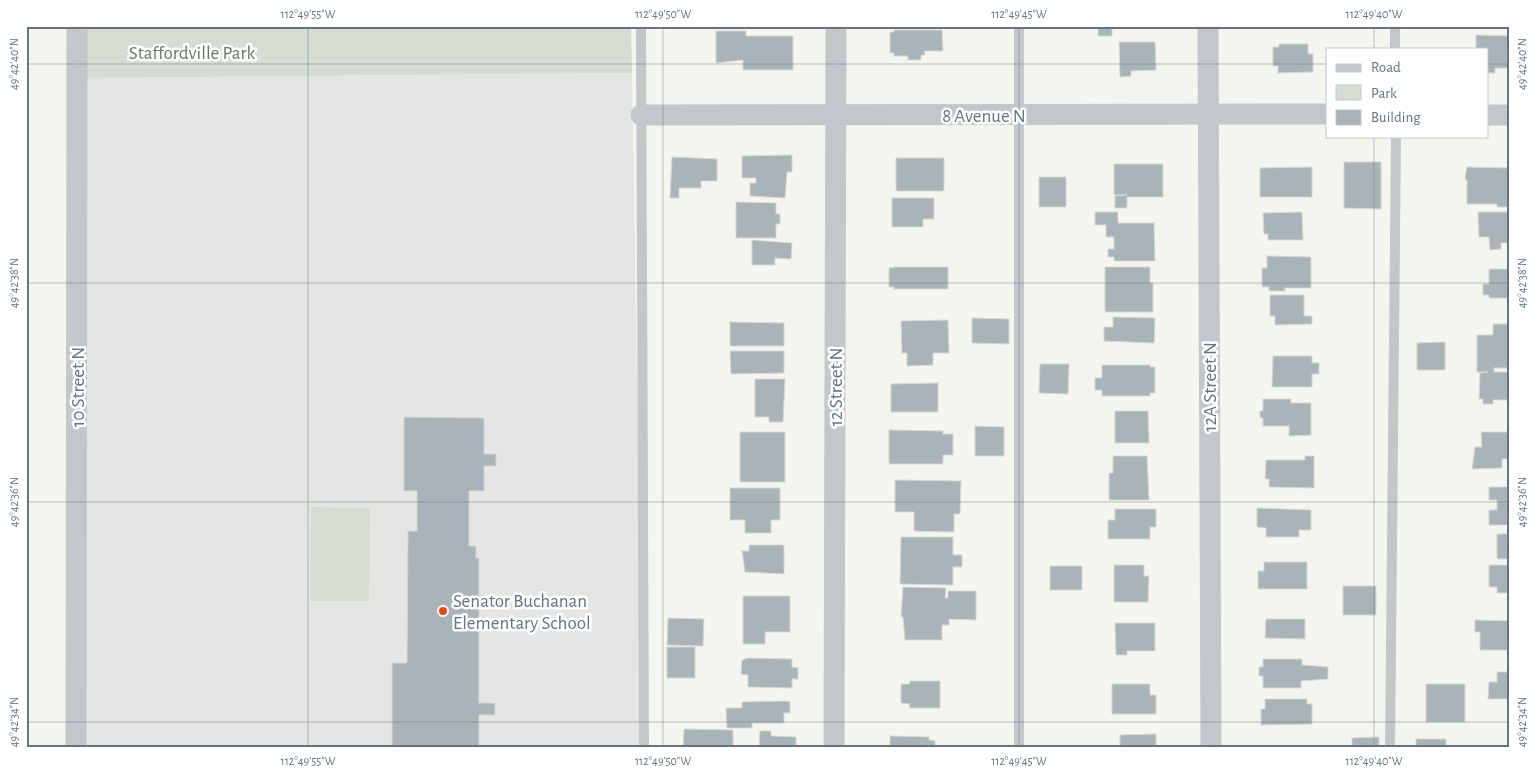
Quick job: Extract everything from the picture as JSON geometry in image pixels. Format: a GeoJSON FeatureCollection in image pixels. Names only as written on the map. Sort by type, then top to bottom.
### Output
{"type":"FeatureCollection","features":[{"type":"Feature","properties":{"kind":"street","name":"10 Street N"},"geometry":{"type":"LineString","coordinates":[[76,748],[78,26]]}},
{"type":"Feature","properties":{"kind":"street","name":"12 Street N"},"geometry":{"type":"LineString","coordinates":[[834,748],[836,26]]}},
{"type":"Feature","properties":{"kind":"street","name":"12A Street N"},"geometry":{"type":"LineString","coordinates":[[1208,26],[1210,748]]}},
{"type":"Feature","properties":{"kind":"street","name":"8 Avenue N"},"geometry":{"type":"LineString","coordinates":[[641,114],[1326,114]]}},
{"type":"Feature","properties":{"kind":"street"},"geometry":{"type":"LineString","coordinates":[[1488,115],[1510,116]]}},
{"type":"Feature","properties":{"kind":"lane"},"geometry":{"type":"LineString","coordinates":[[641,26],[644,748]]}},
{"type":"Feature","properties":{"kind":"lane"},"geometry":{"type":"LineString","coordinates":[[1019,26],[1020,748]]}},
{"type":"Feature","properties":{"kind":"lane"},"geometry":{"type":"LineString","coordinates":[[1395,26],[1395,48]]}},
{"type":"Feature","properties":{"kind":"lane"},"geometry":{"type":"LineString","coordinates":[[1390,748],[1396,138]]}},
{"type":"Feature","properties":{"kind":"shaded area"},"geometry":{"type":"Polygon","coordinates":[[[632,73],[643,748],[76,748],[77,78],[632,73]]]}},
{"type":"Feature","properties":{"kind":"green space","name":"Staffordville Park"},"geometry":{"type":"Polygon","coordinates":[[[77,26],[631,26],[632,73],[77,78],[77,26]]]}},
{"type":"Feature","properties":{"kind":"green space"},"geometry":{"type":"Polygon","coordinates":[[[311,507],[370,508],[369,601],[310,601],[311,507]]]}},
{"type":"Feature","properties":{"kind":"building"},"geometry":{"type":"Polygon","coordinates":[[[1098,26],[1119,26],[1119,28],[1112,28],[1112,36],[1098,36],[1098,26]]]}},
{"type":"Feature","properties":{"kind":"building"},"geometry":{"type":"Polygon","coordinates":[[[894,30],[942,30],[943,51],[924,51],[925,55],[921,55],[921,60],[908,60],[908,56],[894,56],[894,53],[890,53],[890,32],[894,32],[894,30]]]}},
{"type":"Feature","properties":{"kind":"building"},"geometry":{"type":"Polygon","coordinates":[[[716,31],[746,31],[746,36],[793,36],[793,70],[743,70],[743,60],[716,63],[716,31]]]}},
{"type":"Feature","properties":{"kind":"building"},"geometry":{"type":"Polygon","coordinates":[[[1476,35],[1510,36],[1510,68],[1495,68],[1495,73],[1488,73],[1488,48],[1476,48],[1476,35]]]}},
{"type":"Feature","properties":{"kind":"building"},"geometry":{"type":"Polygon","coordinates":[[[1119,42],[1155,42],[1156,70],[1131,71],[1131,76],[1120,77],[1119,42]]]}},
{"type":"Feature","properties":{"kind":"building"},"geometry":{"type":"Polygon","coordinates":[[[1279,44],[1308,44],[1308,54],[1313,54],[1313,72],[1278,73],[1278,66],[1273,66],[1273,47],[1279,47],[1279,44]]]}},
{"type":"Feature","properties":{"kind":"building"},"geometry":{"type":"Polygon","coordinates":[[[792,155],[792,172],[787,172],[785,198],[750,196],[750,183],[756,183],[756,178],[742,178],[742,156],[792,155]]]}},
{"type":"Feature","properties":{"kind":"building"},"geometry":{"type":"Polygon","coordinates":[[[672,157],[717,159],[717,181],[701,181],[701,188],[679,188],[679,198],[670,198],[672,157]]]}},
{"type":"Feature","properties":{"kind":"building"},"geometry":{"type":"Polygon","coordinates":[[[896,158],[944,158],[944,191],[896,191],[896,158]]]}},
{"type":"Feature","properties":{"kind":"building"},"geometry":{"type":"Polygon","coordinates":[[[1344,162],[1381,162],[1381,209],[1344,208],[1344,162]]]}},
{"type":"Feature","properties":{"kind":"building"},"geometry":{"type":"Polygon","coordinates":[[[1114,164],[1163,164],[1163,197],[1127,197],[1127,208],[1115,208],[1115,196],[1127,195],[1114,195],[1114,164]]]}},
{"type":"Feature","properties":{"kind":"building"},"geometry":{"type":"Polygon","coordinates":[[[1312,167],[1312,197],[1260,197],[1260,168],[1312,167]]]}},
{"type":"Feature","properties":{"kind":"building"},"geometry":{"type":"Polygon","coordinates":[[[1467,167],[1510,168],[1510,207],[1497,207],[1497,204],[1467,204],[1467,181],[1465,178],[1467,167]]]}},
{"type":"Feature","properties":{"kind":"building"},"geometry":{"type":"Polygon","coordinates":[[[1039,177],[1066,177],[1066,207],[1039,207],[1039,177]]]}},
{"type":"Feature","properties":{"kind":"building"},"geometry":{"type":"Polygon","coordinates":[[[892,198],[934,198],[934,219],[923,219],[923,227],[892,227],[892,198]]]}},
{"type":"Feature","properties":{"kind":"building"},"geometry":{"type":"Polygon","coordinates":[[[736,202],[776,203],[776,214],[780,214],[780,224],[776,224],[776,238],[736,238],[736,202]]]}},
{"type":"Feature","properties":{"kind":"building"},"geometry":{"type":"Polygon","coordinates":[[[1095,212],[1118,212],[1118,223],[1154,223],[1155,261],[1114,261],[1114,257],[1108,257],[1108,249],[1114,249],[1114,237],[1106,237],[1106,225],[1095,225],[1095,212]]]}},
{"type":"Feature","properties":{"kind":"building"},"geometry":{"type":"Polygon","coordinates":[[[1302,212],[1303,240],[1268,240],[1268,234],[1264,234],[1263,213],[1302,212]]]}},
{"type":"Feature","properties":{"kind":"building"},"geometry":{"type":"Polygon","coordinates":[[[1478,212],[1510,212],[1510,243],[1501,243],[1501,249],[1490,250],[1489,237],[1479,237],[1478,212]]]}},
{"type":"Feature","properties":{"kind":"building"},"geometry":{"type":"Polygon","coordinates":[[[752,240],[792,243],[791,259],[775,258],[775,265],[752,265],[752,240]]]}},
{"type":"Feature","properties":{"kind":"building"},"geometry":{"type":"Polygon","coordinates":[[[1267,256],[1311,257],[1311,288],[1285,288],[1285,291],[1269,291],[1269,287],[1262,287],[1262,268],[1267,268],[1267,256]]]}},
{"type":"Feature","properties":{"kind":"building"},"geometry":{"type":"Polygon","coordinates":[[[948,267],[948,289],[894,289],[894,287],[889,287],[889,268],[948,267]]]}},
{"type":"Feature","properties":{"kind":"building"},"geometry":{"type":"Polygon","coordinates":[[[1105,267],[1150,267],[1150,283],[1153,283],[1153,312],[1105,312],[1105,267]]]}},
{"type":"Feature","properties":{"kind":"building"},"geometry":{"type":"Polygon","coordinates":[[[1489,269],[1510,269],[1510,298],[1489,298],[1489,295],[1483,295],[1483,284],[1489,284],[1489,269]]]}},
{"type":"Feature","properties":{"kind":"building"},"geometry":{"type":"Polygon","coordinates":[[[1270,295],[1304,295],[1304,316],[1312,316],[1312,324],[1275,325],[1275,316],[1270,316],[1270,295]]]}},
{"type":"Feature","properties":{"kind":"building"},"geometry":{"type":"Polygon","coordinates":[[[1113,317],[1155,318],[1154,343],[1104,341],[1104,327],[1113,327],[1113,317]]]}},
{"type":"Feature","properties":{"kind":"building"},"geometry":{"type":"Polygon","coordinates":[[[972,318],[1009,319],[1009,344],[972,343],[972,318]]]}},
{"type":"Feature","properties":{"kind":"building"},"geometry":{"type":"Polygon","coordinates":[[[948,320],[949,353],[933,353],[933,365],[907,366],[907,353],[902,353],[901,321],[948,320]]]}},
{"type":"Feature","properties":{"kind":"building"},"geometry":{"type":"Polygon","coordinates":[[[730,322],[784,323],[784,346],[730,346],[730,322]]]}},
{"type":"Feature","properties":{"kind":"building"},"geometry":{"type":"Polygon","coordinates":[[[1493,324],[1510,324],[1510,368],[1494,368],[1494,372],[1510,372],[1510,400],[1493,400],[1493,404],[1483,404],[1483,399],[1479,399],[1480,373],[1488,372],[1477,372],[1477,335],[1493,335],[1493,324]]]}},
{"type":"Feature","properties":{"kind":"building"},"geometry":{"type":"Polygon","coordinates":[[[1445,342],[1445,370],[1417,370],[1417,343],[1445,342]]]}},
{"type":"Feature","properties":{"kind":"building"},"geometry":{"type":"Polygon","coordinates":[[[730,351],[784,351],[784,373],[731,374],[730,351]]]}},
{"type":"Feature","properties":{"kind":"building"},"geometry":{"type":"Polygon","coordinates":[[[1273,356],[1312,356],[1312,363],[1319,363],[1319,374],[1312,374],[1312,387],[1272,387],[1273,356]]]}},
{"type":"Feature","properties":{"kind":"building"},"geometry":{"type":"Polygon","coordinates":[[[1040,364],[1069,364],[1068,394],[1039,393],[1040,364]]]}},
{"type":"Feature","properties":{"kind":"building"},"geometry":{"type":"Polygon","coordinates":[[[1102,365],[1150,365],[1150,367],[1155,367],[1155,393],[1150,393],[1150,396],[1102,396],[1102,390],[1095,390],[1095,378],[1102,378],[1102,365]]]}},
{"type":"Feature","properties":{"kind":"building"},"geometry":{"type":"Polygon","coordinates":[[[755,379],[785,379],[783,422],[769,422],[769,417],[755,417],[755,379]]]}},
{"type":"Feature","properties":{"kind":"building"},"geometry":{"type":"Polygon","coordinates":[[[938,383],[938,412],[891,412],[891,384],[938,383]]]}},
{"type":"Feature","properties":{"kind":"building"},"geometry":{"type":"Polygon","coordinates":[[[1263,399],[1291,399],[1291,403],[1311,403],[1311,435],[1289,436],[1289,426],[1263,426],[1263,418],[1260,418],[1260,411],[1263,411],[1263,399]]]}},
{"type":"Feature","properties":{"kind":"building"},"geometry":{"type":"Polygon","coordinates":[[[1115,411],[1148,411],[1149,443],[1115,443],[1115,411]]]}},
{"type":"Feature","properties":{"kind":"building","name":"Senator Buchanan Elementary School"},"geometry":{"type":"Polygon","coordinates":[[[404,417],[484,418],[484,454],[496,454],[496,466],[484,466],[484,491],[469,491],[469,546],[476,546],[476,558],[479,558],[479,703],[495,703],[495,715],[479,715],[479,748],[392,748],[392,663],[407,663],[408,531],[417,531],[417,491],[404,491],[404,417]]]}},
{"type":"Feature","properties":{"kind":"building"},"geometry":{"type":"Polygon","coordinates":[[[975,426],[1004,427],[1004,456],[975,456],[975,426]]]}},
{"type":"Feature","properties":{"kind":"building"},"geometry":{"type":"Polygon","coordinates":[[[889,430],[943,431],[943,434],[953,434],[953,455],[943,455],[943,464],[889,464],[889,430]]]}},
{"type":"Feature","properties":{"kind":"building"},"geometry":{"type":"Polygon","coordinates":[[[740,432],[785,432],[785,482],[740,482],[740,432]]]}},
{"type":"Feature","properties":{"kind":"building"},"geometry":{"type":"Polygon","coordinates":[[[1481,432],[1510,432],[1510,459],[1502,459],[1502,468],[1472,469],[1475,447],[1482,447],[1481,432]]]}},
{"type":"Feature","properties":{"kind":"building"},"geometry":{"type":"Polygon","coordinates":[[[1113,456],[1147,456],[1149,500],[1109,500],[1109,473],[1113,473],[1113,456]]]}},
{"type":"Feature","properties":{"kind":"building"},"geometry":{"type":"Polygon","coordinates":[[[1305,456],[1314,456],[1314,488],[1269,487],[1269,479],[1265,479],[1266,460],[1305,460],[1305,456]]]}},
{"type":"Feature","properties":{"kind":"building"},"geometry":{"type":"Polygon","coordinates":[[[895,480],[961,481],[960,514],[954,514],[954,532],[914,531],[914,512],[895,512],[895,480]]]}},
{"type":"Feature","properties":{"kind":"building"},"geometry":{"type":"Polygon","coordinates":[[[1489,487],[1510,487],[1510,525],[1489,525],[1489,510],[1497,510],[1497,500],[1489,500],[1489,487]]]}},
{"type":"Feature","properties":{"kind":"building"},"geometry":{"type":"Polygon","coordinates":[[[730,488],[780,488],[780,520],[771,520],[771,533],[745,533],[745,520],[730,520],[730,488]]]}},
{"type":"Feature","properties":{"kind":"building"},"geometry":{"type":"Polygon","coordinates":[[[1257,508],[1311,510],[1311,530],[1299,530],[1299,537],[1266,537],[1266,528],[1257,527],[1257,508]]]}},
{"type":"Feature","properties":{"kind":"building"},"geometry":{"type":"Polygon","coordinates":[[[1115,509],[1156,509],[1156,527],[1150,527],[1150,539],[1108,539],[1108,520],[1115,520],[1115,509]]]}},
{"type":"Feature","properties":{"kind":"building"},"geometry":{"type":"Polygon","coordinates":[[[1497,534],[1510,534],[1510,559],[1497,559],[1497,534]]]}},
{"type":"Feature","properties":{"kind":"building"},"geometry":{"type":"Polygon","coordinates":[[[901,537],[953,537],[953,555],[962,555],[962,567],[953,567],[953,585],[900,584],[901,537]]]}},
{"type":"Feature","properties":{"kind":"building"},"geometry":{"type":"Polygon","coordinates":[[[749,545],[784,545],[784,574],[745,572],[742,551],[749,551],[749,545]]]}},
{"type":"Feature","properties":{"kind":"building"},"geometry":{"type":"Polygon","coordinates":[[[1264,562],[1307,562],[1307,589],[1258,589],[1258,571],[1264,571],[1264,562]]]}},
{"type":"Feature","properties":{"kind":"building"},"geometry":{"type":"Polygon","coordinates":[[[1114,565],[1144,565],[1144,576],[1149,576],[1148,602],[1114,602],[1114,565]]]}},
{"type":"Feature","properties":{"kind":"building"},"geometry":{"type":"Polygon","coordinates":[[[1489,565],[1510,565],[1510,593],[1497,593],[1497,587],[1489,587],[1489,565]]]}},
{"type":"Feature","properties":{"kind":"building"},"geometry":{"type":"Polygon","coordinates":[[[1050,566],[1082,566],[1082,590],[1050,590],[1050,566]]]}},
{"type":"Feature","properties":{"kind":"building"},"geometry":{"type":"Polygon","coordinates":[[[1343,586],[1376,586],[1376,615],[1343,615],[1343,586]]]}},
{"type":"Feature","properties":{"kind":"building"},"geometry":{"type":"Polygon","coordinates":[[[903,587],[946,588],[945,598],[948,598],[948,591],[976,591],[976,620],[949,619],[949,625],[942,625],[942,640],[905,640],[903,617],[901,617],[903,587]]]}},
{"type":"Feature","properties":{"kind":"building"},"geometry":{"type":"Polygon","coordinates":[[[743,596],[790,596],[790,632],[765,632],[765,644],[743,644],[743,596]]]}},
{"type":"Feature","properties":{"kind":"building"},"geometry":{"type":"Polygon","coordinates":[[[668,618],[704,619],[703,646],[667,645],[668,618]]]}},
{"type":"Feature","properties":{"kind":"building"},"geometry":{"type":"Polygon","coordinates":[[[1266,619],[1305,619],[1305,639],[1265,638],[1266,619]]]}},
{"type":"Feature","properties":{"kind":"building"},"geometry":{"type":"Polygon","coordinates":[[[1475,620],[1510,621],[1510,650],[1480,650],[1480,632],[1475,632],[1475,620]]]}},
{"type":"Feature","properties":{"kind":"building"},"geometry":{"type":"Polygon","coordinates":[[[1115,623],[1155,623],[1155,651],[1127,651],[1127,655],[1116,655],[1115,623]]]}},
{"type":"Feature","properties":{"kind":"building"},"geometry":{"type":"Polygon","coordinates":[[[667,647],[695,647],[695,678],[667,678],[667,647]]]}},
{"type":"Feature","properties":{"kind":"building"},"geometry":{"type":"Polygon","coordinates":[[[748,658],[792,659],[792,667],[798,668],[798,679],[792,679],[792,688],[748,687],[748,675],[741,674],[742,660],[748,658]]]}},
{"type":"Feature","properties":{"kind":"building"},"geometry":{"type":"Polygon","coordinates":[[[1263,659],[1302,659],[1302,665],[1328,667],[1328,679],[1301,681],[1301,688],[1263,688],[1263,676],[1259,676],[1259,667],[1263,667],[1263,659]]]}},
{"type":"Feature","properties":{"kind":"building"},"geometry":{"type":"Polygon","coordinates":[[[1497,672],[1510,672],[1510,699],[1488,699],[1489,682],[1497,682],[1497,672]]]}},
{"type":"Feature","properties":{"kind":"building"},"geometry":{"type":"Polygon","coordinates":[[[910,681],[940,681],[940,708],[909,708],[910,704],[901,703],[901,684],[910,684],[910,681]]]}},
{"type":"Feature","properties":{"kind":"building"},"geometry":{"type":"Polygon","coordinates":[[[1112,684],[1150,684],[1150,695],[1156,695],[1156,714],[1112,714],[1112,684]]]}},
{"type":"Feature","properties":{"kind":"building"},"geometry":{"type":"Polygon","coordinates":[[[1426,684],[1465,684],[1465,722],[1426,722],[1426,684]]]}},
{"type":"Feature","properties":{"kind":"building"},"geometry":{"type":"Polygon","coordinates":[[[1265,699],[1307,699],[1307,704],[1312,704],[1312,724],[1261,725],[1261,709],[1265,709],[1265,699]]]}},
{"type":"Feature","properties":{"kind":"building"},"geometry":{"type":"Polygon","coordinates":[[[742,702],[790,702],[790,713],[784,713],[784,723],[752,723],[752,728],[727,728],[726,708],[742,708],[742,702]]]}},
{"type":"Feature","properties":{"kind":"building"},"geometry":{"type":"Polygon","coordinates":[[[684,729],[733,730],[733,748],[683,748],[684,729]]]}},
{"type":"Feature","properties":{"kind":"building"},"geometry":{"type":"Polygon","coordinates":[[[760,731],[771,731],[771,736],[796,737],[796,748],[759,748],[760,731]]]}},
{"type":"Feature","properties":{"kind":"building"},"geometry":{"type":"Polygon","coordinates":[[[1156,734],[1156,748],[1120,748],[1120,735],[1156,734]]]}},
{"type":"Feature","properties":{"kind":"building"},"geometry":{"type":"Polygon","coordinates":[[[890,736],[929,737],[929,740],[935,741],[935,748],[890,748],[890,736]]]}},
{"type":"Feature","properties":{"kind":"building"},"geometry":{"type":"Polygon","coordinates":[[[1379,737],[1379,748],[1352,748],[1352,738],[1379,737]]]}},
{"type":"Feature","properties":{"kind":"building"},"geometry":{"type":"Polygon","coordinates":[[[1416,739],[1446,739],[1446,748],[1416,748],[1416,739]]]}},
{"type":"Feature","properties":{"kind":"place","name":"Senator Buchanan Elementary School"},"geometry":{"type":"Point","coordinates":[443,611]}}]}
